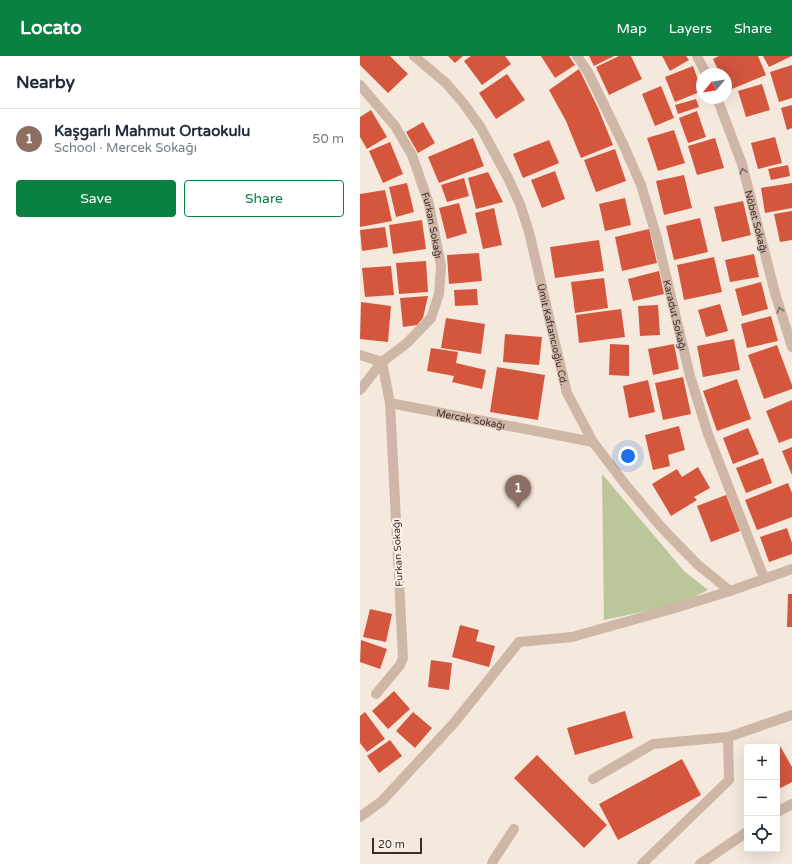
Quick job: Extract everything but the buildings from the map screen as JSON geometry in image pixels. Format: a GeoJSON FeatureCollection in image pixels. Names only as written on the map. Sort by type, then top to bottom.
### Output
{"type":"FeatureCollection","features":[{"type":"Feature","properties":{"kind":"street","name":"Ümit Kaftancıoğlu Cd."},"geometry":{"type":"LineString","coordinates":[[414,56],[446,84],[464,104],[481,128],[508,178],[520,204],[529,232],[567,393],[593,442],[662,528],[697,564],[730,591]]}},
{"type":"Feature","properties":{"kind":"street","name":"Karadut Sokağı"},"geometry":{"type":"LineString","coordinates":[[577,56],[588,72],[641,185],[657,238],[690,376],[708,434],[764,578]]}},
{"type":"Feature","properties":{"kind":"street"},"geometry":{"type":"LineString","coordinates":[[696,56],[703,68]]}},
{"type":"Feature","properties":{"kind":"street","name":"Furkan Sokağı"},"geometry":{"type":"LineString","coordinates":[[360,85],[395,126],[412,155],[429,204],[441,266],[439,294],[431,318],[407,343],[382,362],[360,390]]}},
{"type":"Feature","properties":{"kind":"street","name":"Nöbet Sokağı"},"geometry":{"type":"LineString","coordinates":[[719,104],[742,164],[775,293],[792,347]]}},
{"type":"Feature","properties":{"kind":"street"},"geometry":{"type":"LineString","coordinates":[[360,355],[382,362],[390,403]]}},
{"type":"Feature","properties":{"kind":"street","name":"Mercek Sokağı"},"geometry":{"type":"LineString","coordinates":[[390,403],[593,442]]}},
{"type":"Feature","properties":{"kind":"street","name":"Furkan Sokağı"},"geometry":{"type":"LineString","coordinates":[[376,694],[400,665],[403,658],[390,403]]}},
{"type":"Feature","properties":{"kind":"street"},"geometry":{"type":"LineString","coordinates":[[360,817],[382,801],[454,723],[519,642],[572,637],[730,591],[792,569]]}},
{"type":"Feature","properties":{"kind":"street"},"geometry":{"type":"LineString","coordinates":[[593,779],[653,744],[728,737],[792,715]]}},
{"type":"Feature","properties":{"kind":"street"},"geometry":{"type":"LineString","coordinates":[[642,864],[729,780],[728,737]]}},
{"type":"Feature","properties":{"kind":"street"},"geometry":{"type":"LineString","coordinates":[[780,810],[792,804]]}},
{"type":"Feature","properties":{"kind":"street"},"geometry":{"type":"LineString","coordinates":[[492,864],[492,861],[514,829]]}},
{"type":"Feature","properties":{"kind":"street"},"geometry":{"type":"LineString","coordinates":[[700,864],[744,834]]}},
{"type":"Feature","properties":{"kind":"green space"},"geometry":{"type":"Polygon","coordinates":[[[602,474],[684,571],[708,590],[680,604],[604,620],[602,474]]]}},
{"type":"Feature","properties":{"kind":"place","name":"Kaşgarlı Mahmut Ortaokulu"},"geometry":{"type":"Point","coordinates":[518,508]}}]}
